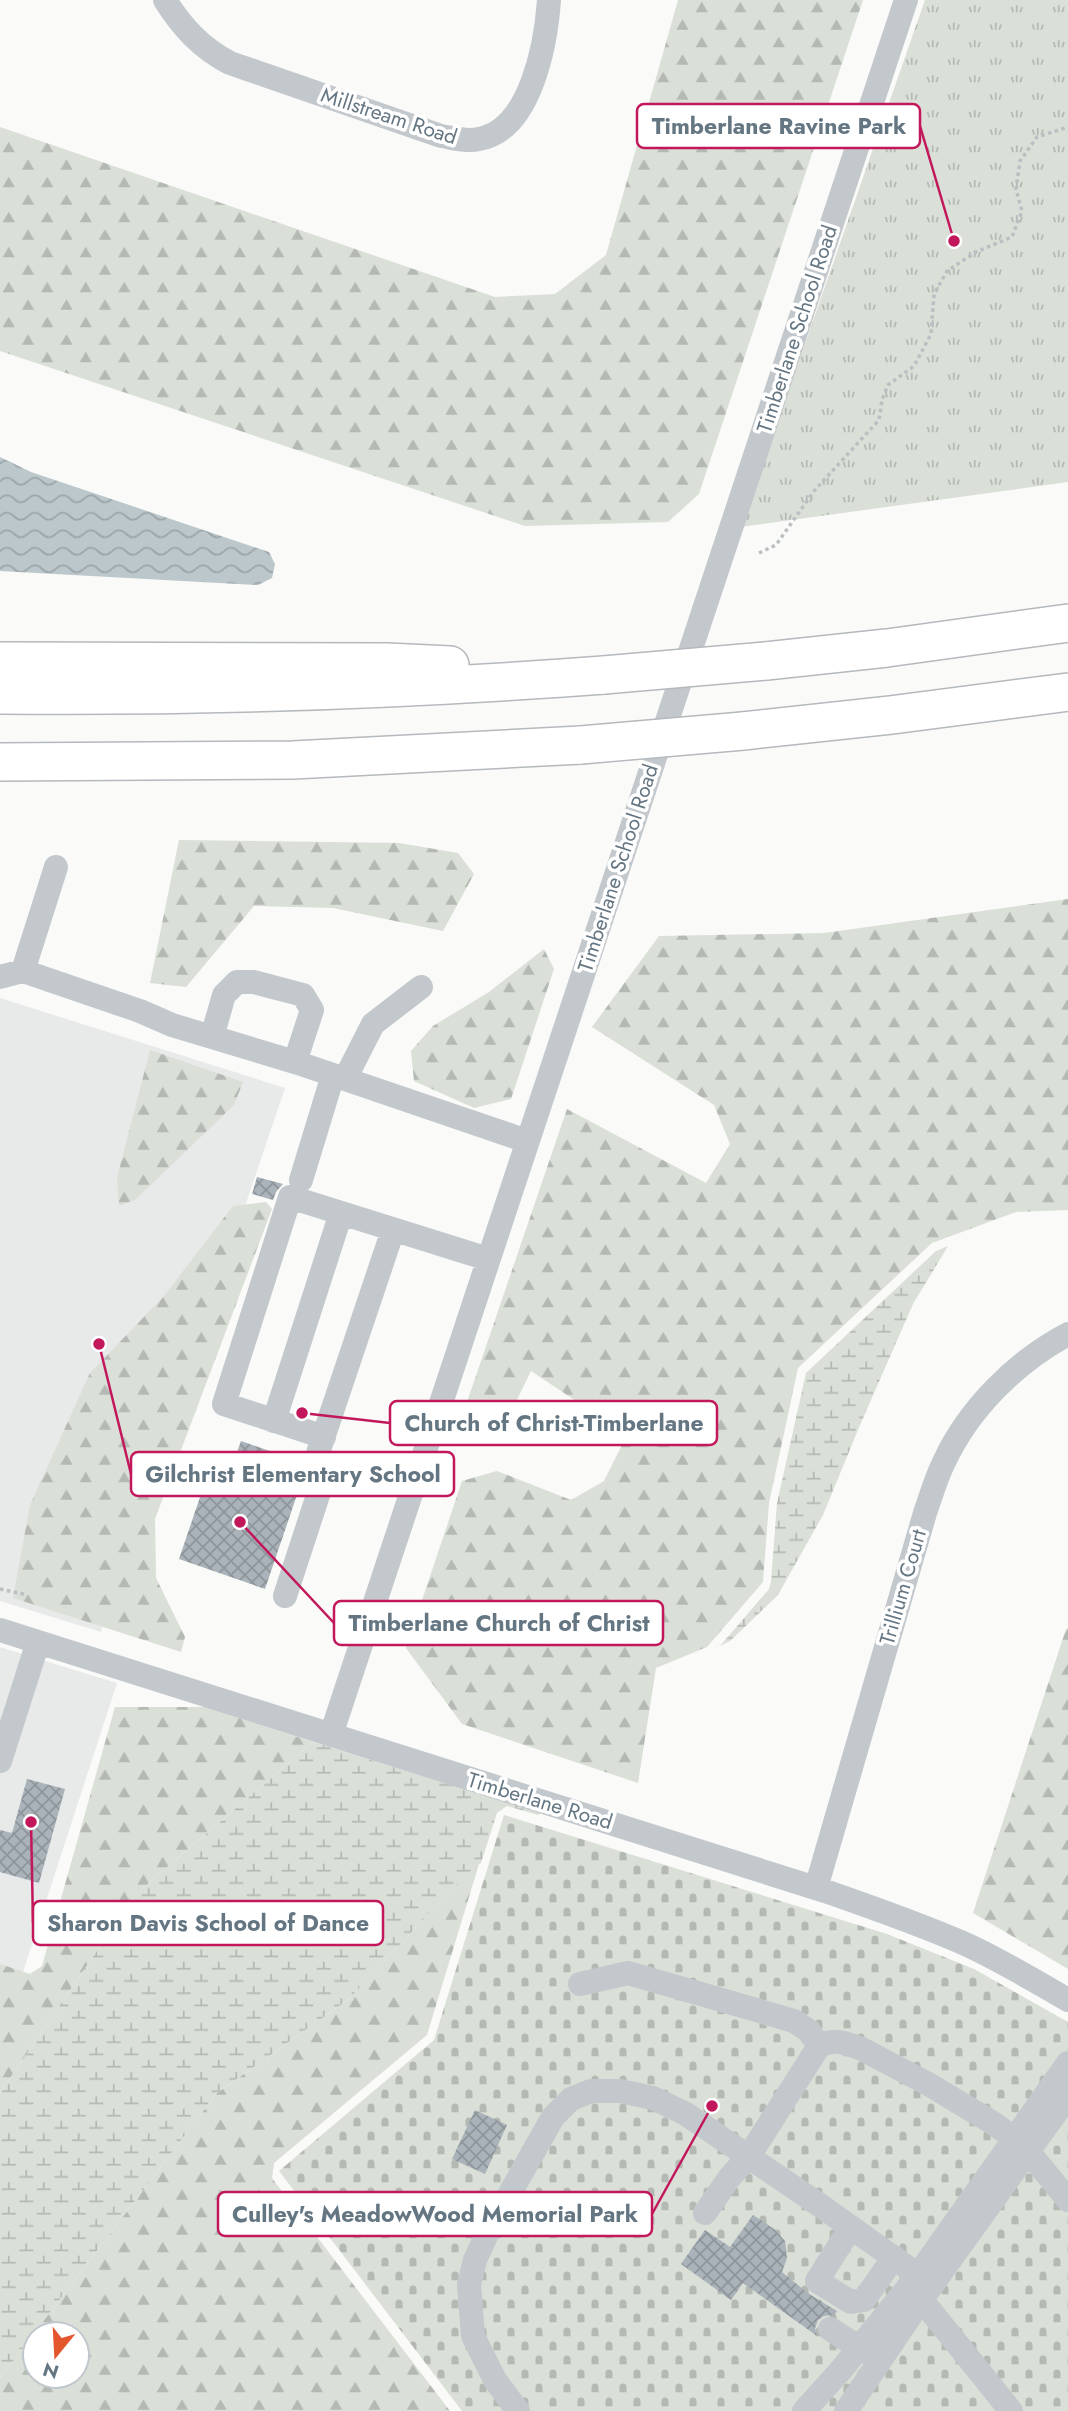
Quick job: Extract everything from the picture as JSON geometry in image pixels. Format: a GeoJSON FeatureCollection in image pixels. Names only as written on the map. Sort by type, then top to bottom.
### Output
{"type":"FeatureCollection","features":[{"type":"Feature","properties":{"kind":"highway"},"geometry":{"type":"LineString","coordinates":[[0,695],[151,696],[460,685],[766,661],[1068,624]]}},
{"type":"Feature","properties":{"kind":"highway"},"geometry":{"type":"LineString","coordinates":[[0,661],[387,662],[604,675]]}},
{"type":"Feature","properties":{"kind":"highway"},"geometry":{"type":"LineString","coordinates":[[0,762],[223,761],[438,754],[581,745],[902,714],[1068,692]]}},
{"type":"Feature","properties":{"kind":"highway"},"geometry":{"type":"LineString","coordinates":[[0,786],[175,779],[438,754]]}},
{"type":"Feature","properties":{"kind":"street","name":"Millstream Road"},"geometry":{"type":"LineString","coordinates":[[165,0],[193,37],[213,54],[230,63],[441,136],[464,141],[492,135],[508,124],[520,108],[539,57],[549,0]]}},
{"type":"Feature","properties":{"kind":"street","name":"Timberlane School Road"},"geometry":{"type":"LineString","coordinates":[[331,1735],[906,0]]}},
{"type":"Feature","properties":{"kind":"street"},"geometry":{"type":"LineString","coordinates":[[56,867],[11,974],[295,1062],[527,1141]]}},
{"type":"Feature","properties":{"kind":"street"},"geometry":{"type":"LineString","coordinates":[[212,1037],[224,995],[237,982],[254,982],[303,995],[312,1010],[295,1062]]}},
{"type":"Feature","properties":{"kind":"street"},"geometry":{"type":"LineString","coordinates":[[301,1180],[339,1077],[373,1024],[421,987]]}},
{"type":"Feature","properties":{"kind":"street"},"geometry":{"type":"LineString","coordinates":[[324,1437],[224,1404],[290,1197],[488,1259]]}},
{"type":"Feature","properties":{"kind":"street"},"geometry":{"type":"LineString","coordinates":[[274,1421],[341,1213]]}},
{"type":"Feature","properties":{"kind":"street"},"geometry":{"type":"LineString","coordinates":[[285,1596],[322,1483],[318,1453],[393,1230]]}},
{"type":"Feature","properties":{"kind":"street","name":"Trillium Court"},"geometry":{"type":"LineString","coordinates":[[816,1888],[925,1513],[944,1461],[967,1424],[997,1387],[1031,1357],[1068,1334]]}},
{"type":"Feature","properties":{"kind":"street","name":"Timberlane Road"},"geometry":{"type":"LineString","coordinates":[[0,1630],[902,1917],[965,1943],[1068,2000]]}},
{"type":"Feature","properties":{"kind":"street"},"geometry":{"type":"LineString","coordinates":[[0,1761],[38,1642]]}},
{"type":"Feature","properties":{"kind":"street"},"geometry":{"type":"LineString","coordinates":[[580,1984],[628,1973],[794,2021],[808,2031],[819,2046]]}},
{"type":"Feature","properties":{"kind":"street"},"geometry":{"type":"LineString","coordinates":[[705,2213],[730,2177],[749,2156],[819,2046],[828,2041],[842,2041],[862,2049],[930,2085],[1021,2145],[1068,2200]]}},
{"type":"Feature","properties":{"kind":"street"},"geometry":{"type":"LineString","coordinates":[[804,2411],[917,2286],[1021,2145],[1068,2063]]}},
{"type":"Feature","properties":{"kind":"street"},"geometry":{"type":"LineString","coordinates":[[518,2411],[483,2361],[473,2336],[469,2284],[475,2260],[487,2234],[553,2117],[571,2099],[591,2091],[620,2091],[653,2098],[686,2114],[894,2258],[1011,2411]]}},
{"type":"Feature","properties":{"kind":"street"},"geometry":{"type":"LineString","coordinates":[[1021,2145],[1068,2096]]}},
{"type":"Feature","properties":{"kind":"street"},"geometry":{"type":"LineString","coordinates":[[851,2227],[817,2281],[851,2302],[864,2300],[894,2258]]}},
{"type":"Feature","properties":{"kind":"street"},"geometry":{"type":"LineString","coordinates":[[846,2411],[880,2362],[917,2286]]}},
{"type":"Feature","properties":{"kind":"street"},"geometry":{"type":"LineString","coordinates":[[830,2329],[880,2362]]}},
{"type":"Feature","properties":{"kind":"path"},"geometry":{"type":"LineString","coordinates":[[758,553],[776,545],[814,491],[879,420],[888,385],[914,366],[931,334],[934,294],[947,271],[976,252],[1012,237],[1022,211],[1016,189],[1020,160],[1037,137],[1068,127]]}},
{"type":"Feature","properties":{"kind":"path"},"geometry":{"type":"LineString","coordinates":[[0,1589],[27,1595]]}},
{"type":"Feature","properties":{"kind":"shaded area"},"geometry":{"type":"Polygon","coordinates":[[[0,998],[285,1088],[101,1632],[0,1601],[0,998]]]}},
{"type":"Feature","properties":{"kind":"shaded area"},"geometry":{"type":"Polygon","coordinates":[[[0,1647],[117,1683],[23,1972],[0,1965],[0,1647]]]}},
{"type":"Feature","properties":{"kind":"green space"},"geometry":{"type":"Polygon","coordinates":[[[678,0],[863,0],[699,494],[668,522],[525,526],[0,351],[0,127],[495,297],[555,294],[606,255],[678,0]]]}},
{"type":"Feature","properties":{"kind":"green space"},"geometry":{"type":"Polygon","coordinates":[[[925,0],[1068,0],[1068,482],[741,527],[925,0]]]}},
{"type":"Feature","properties":{"kind":"green space"},"geometry":{"type":"Polygon","coordinates":[[[179,840],[399,843],[458,853],[474,874],[443,931],[333,908],[254,906],[186,987],[150,983],[179,840]]]}},
{"type":"Feature","properties":{"kind":"green space"},"geometry":{"type":"Polygon","coordinates":[[[1068,899],[1068,1210],[1016,1212],[932,1243],[798,1368],[769,1503],[763,1582],[707,1647],[656,1668],[638,1783],[462,1724],[406,1648],[462,1481],[497,1471],[571,1500],[604,1481],[627,1435],[531,1371],[512,1410],[466,1405],[567,1109],[706,1183],[730,1144],[714,1105],[592,1027],[659,936],[824,933],[1068,899]]]}},
{"type":"Feature","properties":{"kind":"green space"},"geometry":{"type":"Polygon","coordinates":[[[544,949],[554,969],[511,1099],[474,1108],[414,1081],[411,1051],[433,1026],[489,992],[544,949]]]}},
{"type":"Feature","properties":{"kind":"green space"},"geometry":{"type":"Polygon","coordinates":[[[150,1050],[243,1082],[234,1105],[135,1200],[119,1206],[117,1178],[150,1050]]]}},
{"type":"Feature","properties":{"kind":"green space"},"geometry":{"type":"Polygon","coordinates":[[[266,1202],[272,1209],[155,1519],[156,1578],[185,1637],[181,1652],[13,1598],[30,1505],[90,1373],[164,1296],[233,1206],[266,1202]]]}},
{"type":"Feature","properties":{"kind":"green space"},"geometry":{"type":"Polygon","coordinates":[[[948,1246],[913,1304],[823,1515],[778,1595],[730,1641],[720,1646],[769,1589],[777,1503],[806,1373],[936,1251],[948,1246]]]}},
{"type":"Feature","properties":{"kind":"green space"},"geometry":{"type":"Polygon","coordinates":[[[1068,1628],[1068,1969],[973,1913],[1068,1628]]]}},
{"type":"Feature","properties":{"kind":"green space"},"geometry":{"type":"Polygon","coordinates":[[[115,1707],[205,1707],[313,1742],[135,1895],[0,2093],[0,1964],[30,1974],[42,1966],[115,1707]]]}},
{"type":"Feature","properties":{"kind":"green space"},"geometry":{"type":"Polygon","coordinates":[[[313,1742],[541,1813],[538,1815],[507,1806],[497,1813],[481,1863],[463,1877],[349,1999],[217,2093],[44,2320],[21,2320],[21,2350],[0,2378],[0,2093],[135,1895],[313,1742]]]}},
{"type":"Feature","properties":{"kind":"green space"},"geometry":{"type":"Polygon","coordinates":[[[504,1815],[887,1934],[974,1969],[1068,2022],[1068,2411],[462,2411],[279,2171],[434,2040],[504,1815]]]}},
{"type":"Feature","properties":{"kind":"green space"},"geometry":{"type":"Polygon","coordinates":[[[479,1864],[427,2035],[274,2163],[272,2178],[450,2411],[0,2411],[0,2378],[21,2350],[21,2390],[91,2390],[91,2320],[44,2320],[217,2093],[349,1999],[463,1877],[479,1864]]]}},
{"type":"Feature","properties":{"kind":"water"},"geometry":{"type":"Polygon","coordinates":[[[0,457],[31,472],[269,552],[275,564],[272,578],[258,585],[0,571],[0,457]]]}},
{"type":"Feature","properties":{"kind":"building"},"geometry":{"type":"Polygon","coordinates":[[[257,1177],[283,1184],[273,1200],[252,1194],[257,1177]]]}},
{"type":"Feature","properties":{"kind":"building"},"geometry":{"type":"Polygon","coordinates":[[[241,1441],[287,1457],[279,1478],[300,1486],[265,1589],[179,1559],[214,1456],[233,1463],[241,1441]]]}},
{"type":"Feature","properties":{"kind":"building"},"geometry":{"type":"Polygon","coordinates":[[[27,1779],[65,1789],[39,1883],[0,1872],[0,1830],[12,1833],[27,1779]]]}},
{"type":"Feature","properties":{"kind":"building"},"geometry":{"type":"Polygon","coordinates":[[[475,2110],[507,2125],[485,2174],[452,2159],[475,2110]]]}},
{"type":"Feature","properties":{"kind":"building"},"geometry":{"type":"Polygon","coordinates":[[[753,2215],[774,2229],[785,2241],[787,2258],[782,2272],[809,2294],[837,2311],[834,2315],[818,2320],[815,2328],[817,2336],[743,2283],[731,2300],[681,2264],[705,2230],[730,2247],[753,2215]]]}},
{"type":"Feature","properties":{"kind":"place","name":"Timberlane Ravine Park"},"geometry":{"type":"Point","coordinates":[954,241]}},
{"type":"Feature","properties":{"kind":"place","name":"Gilchrist Elementary School"},"geometry":{"type":"Point","coordinates":[99,1344]}},
{"type":"Feature","properties":{"kind":"place","name":"Church of Christ-Timberlane"},"geometry":{"type":"Point","coordinates":[302,1413]}},
{"type":"Feature","properties":{"kind":"place","name":"Timberlane Church of Christ"},"geometry":{"type":"Point","coordinates":[240,1522]}},
{"type":"Feature","properties":{"kind":"place","name":"Sharon Davis School of Dance"},"geometry":{"type":"Point","coordinates":[31,1822]}},
{"type":"Feature","properties":{"kind":"place","name":"Culley's MeadowWood Memorial Park"},"geometry":{"type":"Point","coordinates":[712,2106]}}]}
